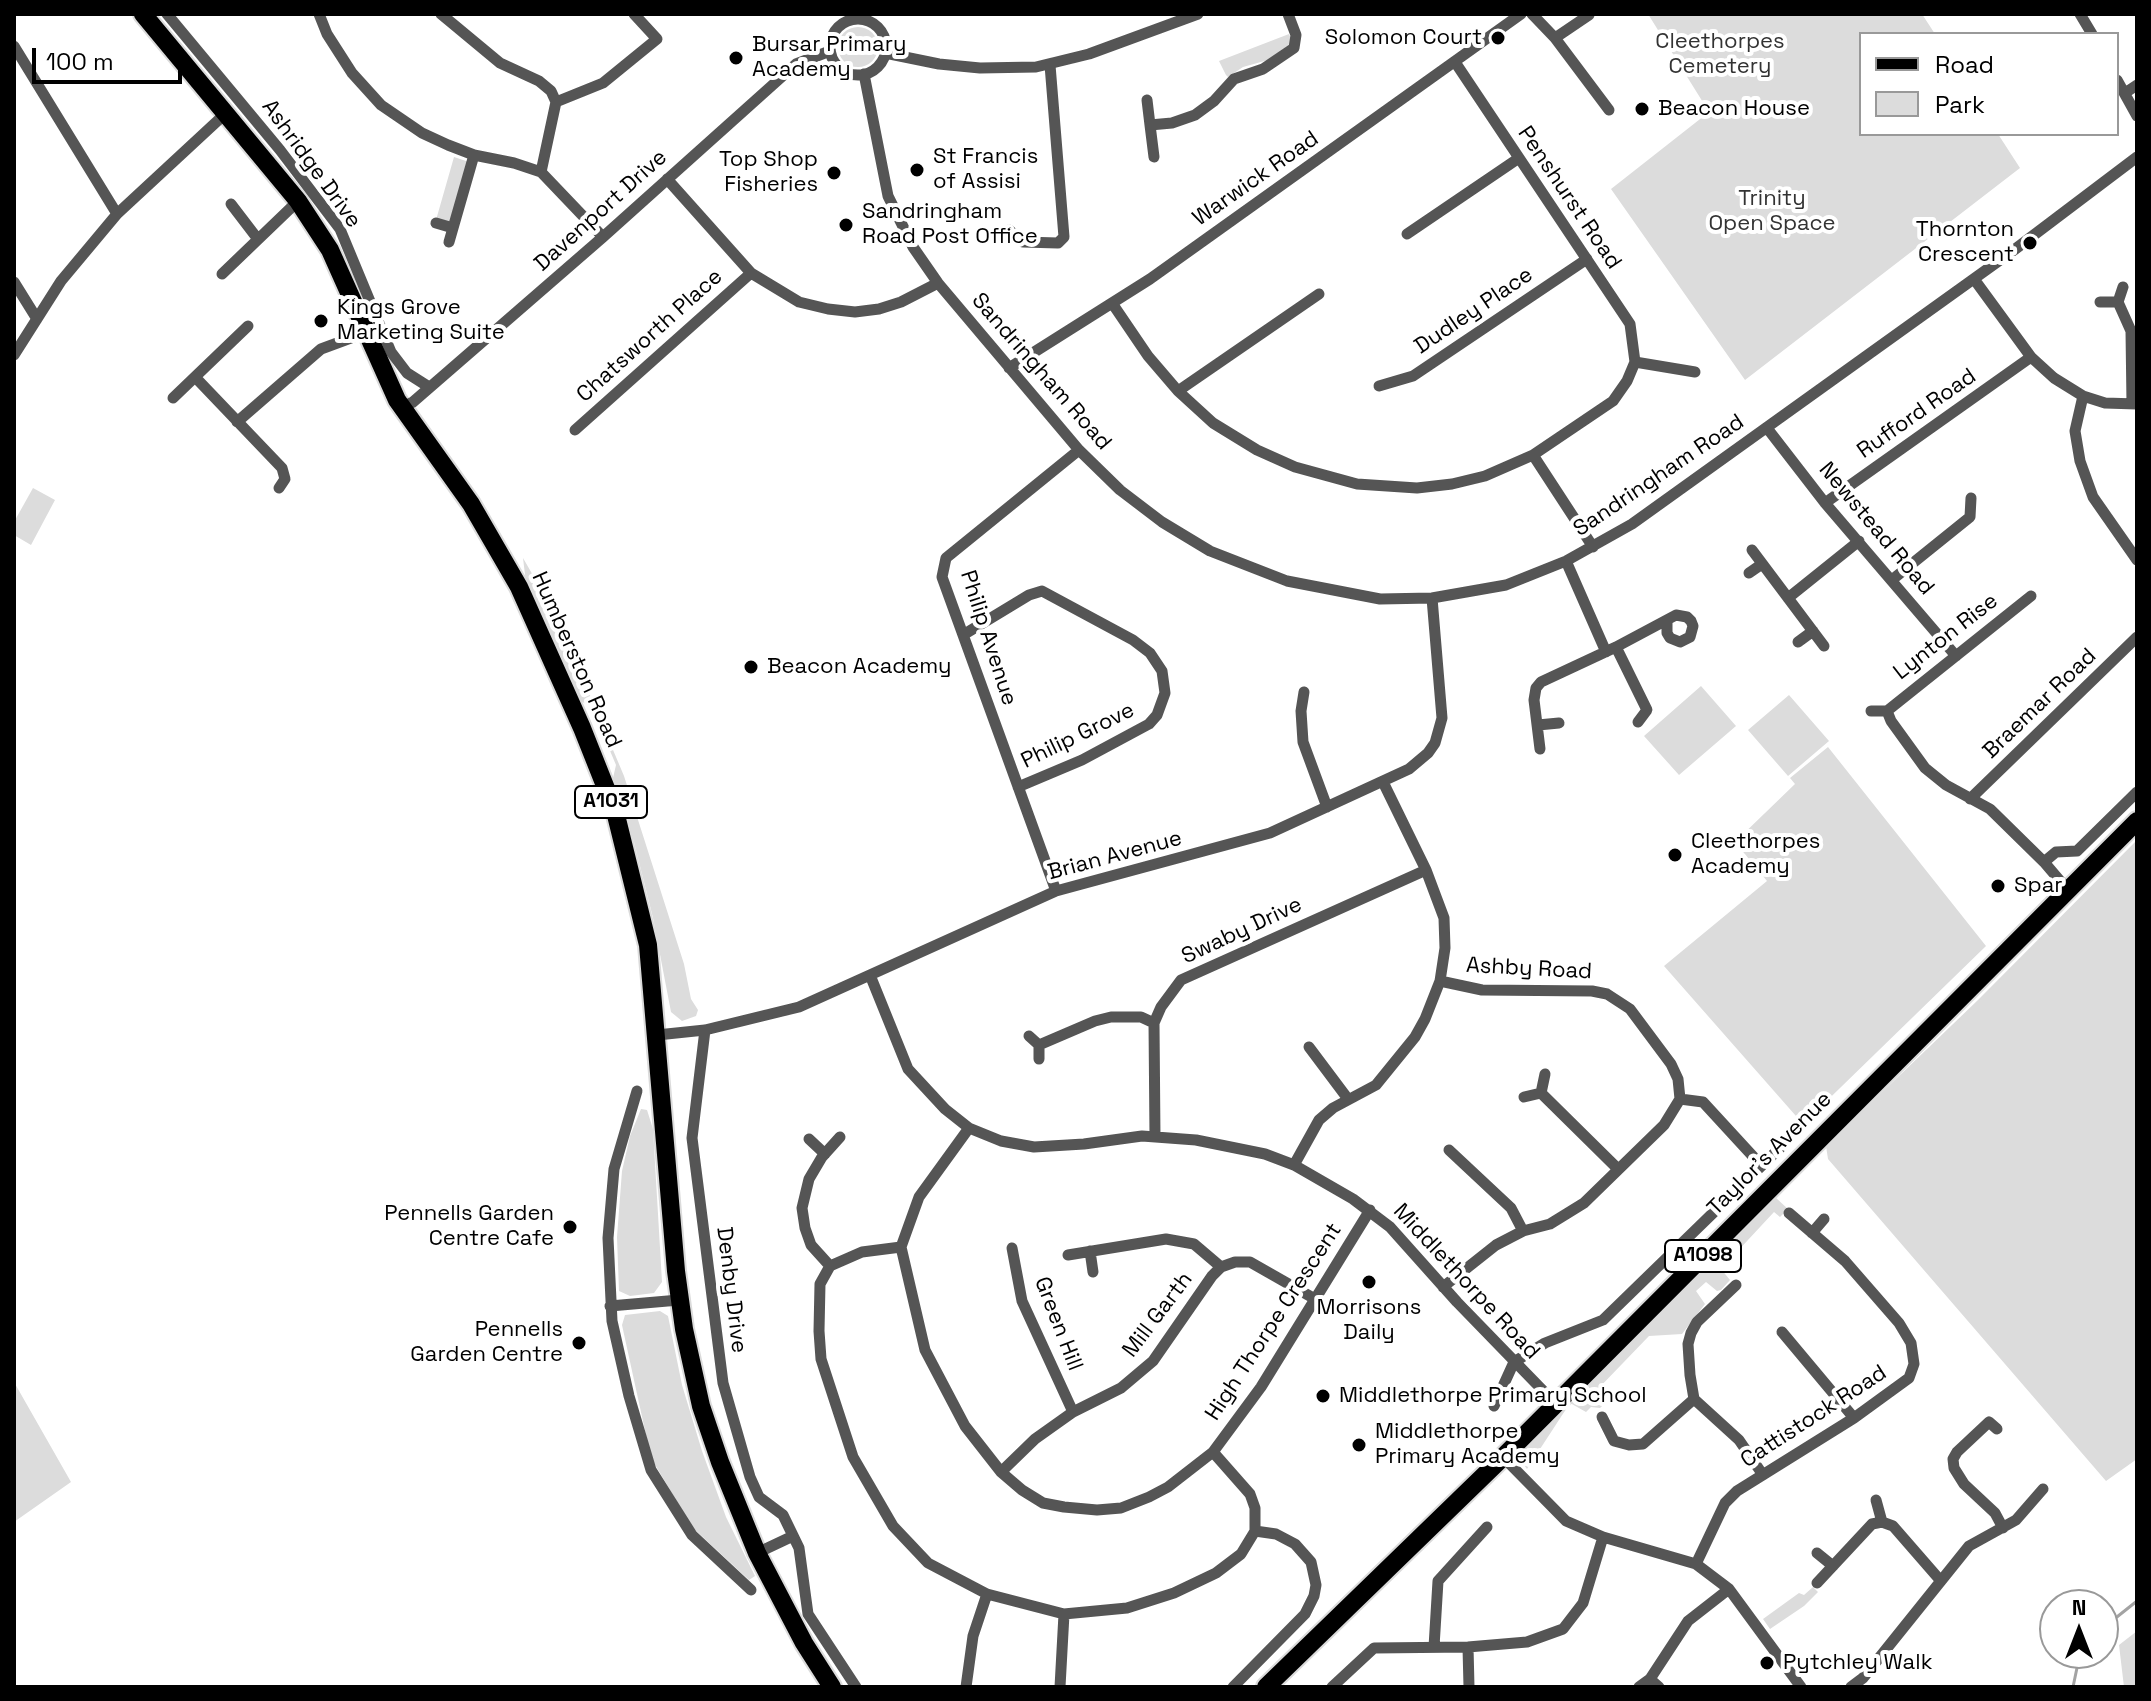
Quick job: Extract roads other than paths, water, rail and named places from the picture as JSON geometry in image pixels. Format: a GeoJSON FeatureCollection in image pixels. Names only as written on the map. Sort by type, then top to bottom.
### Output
{"type":"FeatureCollection","features":[{"type":"Feature","properties":{"kind":"main road","name":"Humberston Road"},"geometry":{"type":"LineString","coordinates":[[156,16],[226,113],[298,201],[330,250],[401,408],[471,504],[519,587],[582,728],[615,811],[648,945],[679,1300],[701,1406],[757,1553],[804,1643],[832,1687]]}},
{"type":"Feature","properties":{"kind":"main road","name":"Taylor's Avenue"},"geometry":{"type":"LineString","coordinates":[[1266,1687],[1503,1457],[2137,821]]}},
{"type":"Feature","properties":{"kind":"street"},"geometry":{"type":"LineString","coordinates":[[319,14],[327,34],[352,73],[381,105],[422,133],[474,155],[541,172],[603,237]]}},
{"type":"Feature","properties":{"kind":"street"},"geometry":{"type":"LineString","coordinates":[[441,14],[500,63],[539,81],[551,91],[556,102],[541,172]]}},
{"type":"Feature","properties":{"kind":"street"},"geometry":{"type":"LineString","coordinates":[[556,102],[603,83],[657,39],[634,14]]}},
{"type":"Feature","properties":{"kind":"street"},"geometry":{"type":"LineString","coordinates":[[885,53],[939,64],[980,68],[1050,65],[1089,54],[1173,18],[1198,14]]}},
{"type":"Feature","properties":{"kind":"street"},"geometry":{"type":"LineString","coordinates":[[1150,125],[1172,123],[1195,115],[1214,101],[1234,79],[1263,69],[1290,52],[1296,43],[1288,14]]}},
{"type":"Feature","properties":{"kind":"street","name":"Warwick Road"},"geometry":{"type":"LineString","coordinates":[[1009,368],[1112,303],[1521,14]]}},
{"type":"Feature","properties":{"kind":"street"},"geometry":{"type":"LineString","coordinates":[[1532,14],[1555,38],[1609,110]]}},
{"type":"Feature","properties":{"kind":"street"},"geometry":{"type":"LineString","coordinates":[[2080,14],[2091,32]]}},
{"type":"Feature","properties":{"kind":"street"},"geometry":{"type":"LineString","coordinates":[[1555,38],[1589,15]]}},
{"type":"Feature","properties":{"kind":"street","name":"Ashridge Drive"},"geometry":{"type":"LineString","coordinates":[[156,16],[280,150],[340,229],[391,352],[407,373],[429,387]]}},
{"type":"Feature","properties":{"kind":"street"},"geometry":{"type":"LineString","coordinates":[[876,19],[885,53],[878,67],[864,74],[846,73],[838,67],[830,51],[830,42],[839,27],[855,20],[876,19]]}},
{"type":"Feature","properties":{"kind":"street"},"geometry":{"type":"LineString","coordinates":[[14,46],[117,214]]}},
{"type":"Feature","properties":{"kind":"street","name":"Davenport Drive"},"geometry":{"type":"LineString","coordinates":[[401,408],[413,402],[603,237],[796,64],[830,51]]}},
{"type":"Feature","properties":{"kind":"street","name":"Penshurst Road"},"geometry":{"type":"LineString","coordinates":[[1455,62],[1630,324],[1635,362]]}},
{"type":"Feature","properties":{"kind":"street"},"geometry":{"type":"LineString","coordinates":[[998,240],[1009,230],[1023,242],[1058,243],[1064,237],[1050,65]]}},
{"type":"Feature","properties":{"kind":"street","name":"Sandringham Road"},"geometry":{"type":"LineString","coordinates":[[864,74],[888,196],[913,247],[938,283],[1079,450],[1120,490],[1162,522],[1210,551],[1259,572],[1308,587],[1380,599],[1432,598],[1506,585],[1593,547],[1632,524],[1767,428],[2137,157]]}},
{"type":"Feature","properties":{"kind":"street"},"geometry":{"type":"LineString","coordinates":[[2119,83],[2137,116]]}},
{"type":"Feature","properties":{"kind":"street"},"geometry":{"type":"LineString","coordinates":[[2125,93],[2137,85]]}},
{"type":"Feature","properties":{"kind":"street"},"geometry":{"type":"LineString","coordinates":[[1147,100],[1154,157]]}},
{"type":"Feature","properties":{"kind":"street"},"geometry":{"type":"LineString","coordinates":[[14,355],[61,281],[117,214],[226,113]]}},
{"type":"Feature","properties":{"kind":"street"},"geometry":{"type":"LineString","coordinates":[[449,242],[474,155]]}},
{"type":"Feature","properties":{"kind":"street"},"geometry":{"type":"LineString","coordinates":[[1407,234],[1519,158]]}},
{"type":"Feature","properties":{"kind":"street"},"geometry":{"type":"LineString","coordinates":[[667,179],[751,273],[799,302],[855,312],[879,309],[901,302],[938,283]]}},
{"type":"Feature","properties":{"kind":"street"},"geometry":{"type":"LineString","coordinates":[[222,274],[298,201]]}},
{"type":"Feature","properties":{"kind":"street"},"geometry":{"type":"LineString","coordinates":[[231,204],[257,238]]}},
{"type":"Feature","properties":{"kind":"street"},"geometry":{"type":"LineString","coordinates":[[436,223],[453,228]]}},
{"type":"Feature","properties":{"kind":"street","name":"Dudley Place"},"geometry":{"type":"LineString","coordinates":[[1379,386],[1413,376],[1587,259]]}},
{"type":"Feature","properties":{"kind":"street","name":"Chatsworth Place"},"geometry":{"type":"LineString","coordinates":[[575,430],[751,273]]}},
{"type":"Feature","properties":{"kind":"street"},"geometry":{"type":"LineString","coordinates":[[1974,279],[2031,357],[2054,378],[2083,396],[2105,403],[2135,404],[2131,331],[2118,302],[2123,287]]}},
{"type":"Feature","properties":{"kind":"street"},"geometry":{"type":"LineString","coordinates":[[14,282],[37,319]]}},
{"type":"Feature","properties":{"kind":"street"},"geometry":{"type":"LineString","coordinates":[[1178,391],[1319,294]]}},
{"type":"Feature","properties":{"kind":"street"},"geometry":{"type":"LineString","coordinates":[[2100,302],[2118,302]]}},
{"type":"Feature","properties":{"kind":"street"},"geometry":{"type":"LineString","coordinates":[[1112,303],[1148,356],[1178,391],[1213,423],[1257,450],[1295,467],[1357,484],[1405,488],[1452,484],[1485,476],[1533,455],[1613,401],[1635,362],[1695,372]]}},
{"type":"Feature","properties":{"kind":"street"},"geometry":{"type":"LineString","coordinates":[[173,398],[248,326]]}},
{"type":"Feature","properties":{"kind":"street"},"geometry":{"type":"LineString","coordinates":[[237,422],[321,349],[367,332]]}},
{"type":"Feature","properties":{"kind":"street","name":"Rufford Road"},"geometry":{"type":"LineString","coordinates":[[1825,503],[2031,357]]}},
{"type":"Feature","properties":{"kind":"street"},"geometry":{"type":"LineString","coordinates":[[195,377],[284,471],[285,479],[279,488]]}},
{"type":"Feature","properties":{"kind":"street"},"geometry":{"type":"LineString","coordinates":[[2083,396],[2075,431],[2086,480],[2093,497],[2137,560]]}},
{"type":"Feature","properties":{"kind":"street","name":"Newstead Road"},"geometry":{"type":"LineString","coordinates":[[1767,428],[1825,503],[1956,656]]}},
{"type":"Feature","properties":{"kind":"street","name":"Philip Avenue"},"geometry":{"type":"LineString","coordinates":[[1056,891],[942,577],[946,558],[1079,450]]}},
{"type":"Feature","properties":{"kind":"street"},"geometry":{"type":"LineString","coordinates":[[1533,455],[1593,547]]}},
{"type":"Feature","properties":{"kind":"street"},"geometry":{"type":"LineString","coordinates":[[1970,517],[1971,498]]}},
{"type":"Feature","properties":{"kind":"street"},"geometry":{"type":"LineString","coordinates":[[1893,579],[1970,517],[1983,519]]}},
{"type":"Feature","properties":{"kind":"street"},"geometry":{"type":"LineString","coordinates":[[1788,598],[1859,541]]}},
{"type":"Feature","properties":{"kind":"street"},"geometry":{"type":"LineString","coordinates":[[1752,550],[1824,646]]}},
{"type":"Feature","properties":{"kind":"street"},"geometry":{"type":"LineString","coordinates":[[1566,561],[1611,650],[1647,710],[1638,722]]}},
{"type":"Feature","properties":{"kind":"street"},"geometry":{"type":"LineString","coordinates":[[1749,573],[1762,564]]}},
{"type":"Feature","properties":{"kind":"street","name":"Philip Grove"},"geometry":{"type":"LineString","coordinates":[[963,635],[1029,595],[1042,591],[1133,640],[1150,653],[1162,671],[1165,693],[1157,715],[1149,724],[1082,760],[1018,787]]}},
{"type":"Feature","properties":{"kind":"street","name":"Lynton Rise"},"geometry":{"type":"LineString","coordinates":[[1871,711],[1887,711],[2031,596]]}},
{"type":"Feature","properties":{"kind":"street","name":"Brian Avenue"},"geometry":{"type":"LineString","coordinates":[[657,1035],[705,1030],[799,1007],[1056,891],[1270,833],[1420,762],[1435,743],[1442,705],[1432,598]]}},
{"type":"Feature","properties":{"kind":"street"},"geometry":{"type":"LineString","coordinates":[[1540,749],[1534,700],[1537,685],[1667,622]]}},
{"type":"Feature","properties":{"kind":"street"},"geometry":{"type":"LineString","coordinates":[[1798,642],[1813,631]]}},
{"type":"Feature","properties":{"kind":"street","name":"Braemar Road"},"geometry":{"type":"LineString","coordinates":[[1970,799],[2137,637]]}},
{"type":"Feature","properties":{"kind":"street"},"geometry":{"type":"LineString","coordinates":[[1304,692],[1301,711],[1303,742],[1327,807]]}},
{"type":"Feature","properties":{"kind":"street","name":"Lynton Rise"},"geometry":{"type":"LineString","coordinates":[[1887,711],[1925,768],[1946,785],[1990,809],[2067,889]]}},
{"type":"Feature","properties":{"kind":"street"},"geometry":{"type":"LineString","coordinates":[[1538,725],[1559,723]]}},
{"type":"Feature","properties":{"kind":"street"},"geometry":{"type":"LineString","coordinates":[[1294,1165],[1319,1120],[1333,1108],[1376,1085],[1415,1037],[1440,981],[1445,948],[1444,918],[1426,870],[1383,782]]}},
{"type":"Feature","properties":{"kind":"street"},"geometry":{"type":"LineString","coordinates":[[2044,862],[2056,852],[2077,851],[2137,792]]}},
{"type":"Feature","properties":{"kind":"street","name":"Swaby Drive"},"geometry":{"type":"LineString","coordinates":[[1154,1023],[1170,993],[1181,980],[1197,971],[1426,870]]}},
{"type":"Feature","properties":{"kind":"street","name":"Middlethorpe Road"},"geometry":{"type":"LineString","coordinates":[[870,975],[908,1069],[945,1109],[969,1128],[1001,1141],[1034,1147],[1155,1137],[1235,1146],[1294,1165],[1370,1210],[1390,1227],[1556,1404]]}},
{"type":"Feature","properties":{"kind":"street","name":"Ashby Road"},"geometry":{"type":"LineString","coordinates":[[1440,981],[1482,990],[1592,991],[1607,994],[1630,1009],[1671,1064],[1678,1079],[1680,1099]]}},
{"type":"Feature","properties":{"kind":"street"},"geometry":{"type":"LineString","coordinates":[[1039,1045],[1111,1017],[1141,1017],[1154,1023],[1155,1137]]}},
{"type":"Feature","properties":{"kind":"street","name":"Denby Drive"},"geometry":{"type":"LineString","coordinates":[[705,1030],[692,1138],[723,1383],[754,1487],[759,1497],[783,1515],[799,1548],[808,1614],[856,1687]]}},
{"type":"Feature","properties":{"kind":"street"},"geometry":{"type":"LineString","coordinates":[[1029,1036],[1039,1045],[1039,1059]]}},
{"type":"Feature","properties":{"kind":"street"},"geometry":{"type":"LineString","coordinates":[[1309,1047],[1348,1099]]}},
{"type":"Feature","properties":{"kind":"street"},"geometry":{"type":"LineString","coordinates":[[1541,1093],[1545,1074]]}},
{"type":"Feature","properties":{"kind":"street"},"geometry":{"type":"LineString","coordinates":[[637,1091],[614,1169],[608,1238],[610,1306],[629,1396],[651,1470],[692,1535],[751,1590]]}},
{"type":"Feature","properties":{"kind":"street"},"geometry":{"type":"LineString","coordinates":[[1541,1093],[1618,1169]]}},
{"type":"Feature","properties":{"kind":"street"},"geometry":{"type":"LineString","coordinates":[[1524,1097],[1541,1093]]}},
{"type":"Feature","properties":{"kind":"street"},"geometry":{"type":"LineString","coordinates":[[1443,1287],[1485,1252],[1523,1231],[1550,1224],[1584,1203],[1664,1125],[1680,1099],[1703,1102],[1760,1164]]}},
{"type":"Feature","properties":{"kind":"street"},"geometry":{"type":"LineString","coordinates":[[969,1128],[919,1197],[901,1247],[862,1252],[830,1266],[820,1284],[821,1359],[853,1457],[893,1526],[928,1563],[987,1594],[1064,1614],[1127,1608],[1174,1593],[1216,1573],[1241,1554],[1255,1531],[1255,1508],[1250,1494],[1213,1452]]}},
{"type":"Feature","properties":{"kind":"street"},"geometry":{"type":"LineString","coordinates":[[830,1266],[811,1245],[802,1208],[809,1179],[840,1137]]}},
{"type":"Feature","properties":{"kind":"street"},"geometry":{"type":"LineString","coordinates":[[809,1139],[825,1154]]}},
{"type":"Feature","properties":{"kind":"street"},"geometry":{"type":"LineString","coordinates":[[1494,1406],[1514,1362],[1545,1343],[1603,1320],[1786,1142]]}},
{"type":"Feature","properties":{"kind":"street"},"geometry":{"type":"LineString","coordinates":[[1449,1150],[1511,1208],[1523,1231]]}},
{"type":"Feature","properties":{"kind":"street","name":"High Thorpe Crescent"},"geometry":{"type":"LineString","coordinates":[[901,1247],[925,1350],[965,1426],[1001,1472],[1022,1490],[1043,1503],[1076,1510],[1097,1510],[1121,1508],[1149,1497],[1168,1487],[1213,1452],[1261,1387],[1370,1210]]}},
{"type":"Feature","properties":{"kind":"street","name":"Cattistock Road"},"geometry":{"type":"LineString","coordinates":[[1696,1564],[1725,1503],[1737,1491],[1854,1418],[1909,1378],[1914,1364],[1911,1343],[1899,1323],[1845,1261],[1789,1213]]}},
{"type":"Feature","properties":{"kind":"street"},"geometry":{"type":"LineString","coordinates":[[1812,1233],[1824,1219]]}},
{"type":"Feature","properties":{"kind":"street"},"geometry":{"type":"LineString","coordinates":[[1068,1255],[1166,1239],[1180,1240],[1194,1244],[1221,1267]]}},
{"type":"Feature","properties":{"kind":"street","name":"Green Hill"},"geometry":{"type":"LineString","coordinates":[[1012,1248],[1022,1301],[1073,1412]]}},
{"type":"Feature","properties":{"kind":"street"},"geometry":{"type":"LineString","coordinates":[[1090,1251],[1093,1272]]}},
{"type":"Feature","properties":{"kind":"street","name":"Mill Garth"},"geometry":{"type":"LineString","coordinates":[[1001,1472],[1035,1439],[1073,1412],[1121,1388],[1153,1361],[1221,1267],[1235,1262],[1250,1262],[1315,1299]]}},
{"type":"Feature","properties":{"kind":"street"},"geometry":{"type":"LineString","coordinates":[[1736,1285],[1707,1312],[1691,1333],[1688,1355],[1694,1399],[1739,1440],[1763,1475]]}},
{"type":"Feature","properties":{"kind":"street"},"geometry":{"type":"LineString","coordinates":[[610,1306],[679,1300]]}},
{"type":"Feature","properties":{"kind":"street"},"geometry":{"type":"LineString","coordinates":[[1782,1332],[1854,1418]]}},
{"type":"Feature","properties":{"kind":"street"},"geometry":{"type":"LineString","coordinates":[[1602,1417],[1614,1441],[1629,1445],[1643,1444],[1694,1399]]}},
{"type":"Feature","properties":{"kind":"street"},"geometry":{"type":"LineString","coordinates":[[1997,1429],[1989,1422],[1953,1459],[1954,1468],[1964,1484],[1995,1513],[2003,1528]]}},
{"type":"Feature","properties":{"kind":"street"},"geometry":{"type":"LineString","coordinates":[[1503,1457],[1566,1521],[1603,1537],[1696,1564],[1729,1589],[1801,1687]]}},
{"type":"Feature","properties":{"kind":"street"},"geometry":{"type":"LineString","coordinates":[[1851,1687],[1863,1678],[1969,1546],[2016,1520],[2043,1489]]}},
{"type":"Feature","properties":{"kind":"street"},"geometry":{"type":"LineString","coordinates":[[1876,1500],[1882,1522]]}},
{"type":"Feature","properties":{"kind":"street"},"geometry":{"type":"LineString","coordinates":[[1817,1583],[1872,1524],[1882,1522],[1893,1526],[1940,1580]]}},
{"type":"Feature","properties":{"kind":"street"},"geometry":{"type":"LineString","coordinates":[[1434,1647],[1438,1581],[1487,1527]]}},
{"type":"Feature","properties":{"kind":"street"},"geometry":{"type":"LineString","coordinates":[[1233,1687],[1305,1614],[1314,1596],[1315,1573],[1304,1552],[1285,1538],[1267,1531],[1255,1531]]}},
{"type":"Feature","properties":{"kind":"street"},"geometry":{"type":"LineString","coordinates":[[757,1553],[793,1536]]}},
{"type":"Feature","properties":{"kind":"street"},"geometry":{"type":"LineString","coordinates":[[1332,1687],[1374,1648],[1468,1647],[1527,1642],[1563,1629],[1583,1603],[1603,1537]]}},
{"type":"Feature","properties":{"kind":"street"},"geometry":{"type":"LineString","coordinates":[[1817,1553],[1833,1566]]}},
{"type":"Feature","properties":{"kind":"street"},"geometry":{"type":"LineString","coordinates":[[1639,1687],[1655,1683],[1688,1621],[1729,1589]]}},
{"type":"Feature","properties":{"kind":"street"},"geometry":{"type":"LineString","coordinates":[[966,1687],[973,1636],[987,1594]]}},
{"type":"Feature","properties":{"kind":"street"},"geometry":{"type":"LineString","coordinates":[[1060,1687],[1064,1614]]}},
{"type":"Feature","properties":{"kind":"street"},"geometry":{"type":"LineString","coordinates":[[1468,1647],[1469,1687]]}},
{"type":"Feature","properties":{"kind":"waterway"},"geometry":{"type":"LineString","coordinates":[[2119,1615],[2137,1601]]}},
{"type":"Feature","properties":{"kind":"waterway"},"geometry":{"type":"LineString","coordinates":[[2073,1687],[2077,1669]]}},
{"type":"Feature","properties":{"kind":"place","name":"Solomon Court"},"geometry":{"type":"Point","coordinates":[1498,38]}},
{"type":"Feature","properties":{"kind":"place","name":"Bursar Primary Academy"},"geometry":{"type":"Point","coordinates":[736,58]}},
{"type":"Feature","properties":{"kind":"place","name":"Beacon House"},"geometry":{"type":"Point","coordinates":[1642,109]}},
{"type":"Feature","properties":{"kind":"place","name":"St Francis of Assisi"},"geometry":{"type":"Point","coordinates":[917,170]}},
{"type":"Feature","properties":{"kind":"place","name":"Top Shop Fisheries"},"geometry":{"type":"Point","coordinates":[834,173]}},
{"type":"Feature","properties":{"kind":"place","name":"Sandringham Road Post Office"},"geometry":{"type":"Point","coordinates":[846,225]}},
{"type":"Feature","properties":{"kind":"place","name":"Thornton Crescent"},"geometry":{"type":"Point","coordinates":[2030,243]}},
{"type":"Feature","properties":{"kind":"place","name":"Kings Grove Marketing Suite"},"geometry":{"type":"Point","coordinates":[321,321]}},
{"type":"Feature","properties":{"kind":"place","name":"Beacon Academy"},"geometry":{"type":"Point","coordinates":[751,667]}},
{"type":"Feature","properties":{"kind":"place","name":"Cleethorpes Academy"},"geometry":{"type":"Point","coordinates":[1675,855]}},
{"type":"Feature","properties":{"kind":"place","name":"Spar"},"geometry":{"type":"Point","coordinates":[1998,886]}},
{"type":"Feature","properties":{"kind":"place","name":"Pennells Garden Centre Cafe"},"geometry":{"type":"Point","coordinates":[570,1227]}},
{"type":"Feature","properties":{"kind":"place","name":"Morrisons Daily"},"geometry":{"type":"Point","coordinates":[1369,1282]}},
{"type":"Feature","properties":{"kind":"place","name":"Pennells Garden Centre"},"geometry":{"type":"Point","coordinates":[579,1343]}},
{"type":"Feature","properties":{"kind":"place","name":"Middlethorpe Primary School"},"geometry":{"type":"Point","coordinates":[1323,1396]}},
{"type":"Feature","properties":{"kind":"place","name":"Middlethorpe Primary Academy"},"geometry":{"type":"Point","coordinates":[1359,1445]}},
{"type":"Feature","properties":{"kind":"place","name":"Pytchley Walk"},"geometry":{"type":"Point","coordinates":[1767,1663]}},
{"type":"Feature","properties":{"kind":"park label","name":"Cleethorpes Cemetery"},"geometry":{"type":"Point","coordinates":[1720,54]}},
{"type":"Feature","properties":{"kind":"park label","name":"Trinity Open Space"},"geometry":{"type":"Point","coordinates":[1772,212]}}]}
